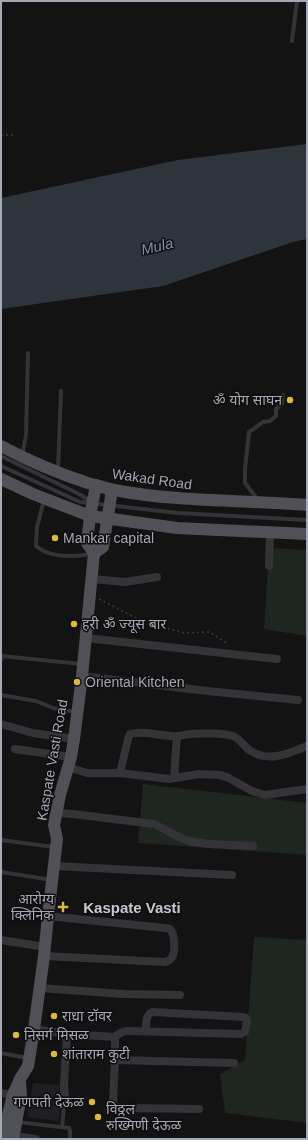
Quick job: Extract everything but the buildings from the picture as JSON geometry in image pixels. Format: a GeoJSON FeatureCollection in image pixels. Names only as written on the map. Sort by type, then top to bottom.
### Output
{"type":"FeatureCollection","features":[{"type":"Feature","properties":{"kind":"main road","name":"Wakad Road"},"geometry":{"type":"LineString","coordinates":[[1,446],[44,467],[112,490],[179,499],[307,505]]}},
{"type":"Feature","properties":{"kind":"main road"},"geometry":{"type":"LineString","coordinates":[[1,479],[90,516],[108,520],[177,528],[307,534]]}},
{"type":"Feature","properties":{"kind":"main road","name":"Kaspate Vasti Road"},"geometry":{"type":"LineString","coordinates":[[9,1138],[7,1094],[20,1079],[28,1066],[30,1058],[45,952],[57,839],[54,825],[74,739],[92,579],[94,554],[87,543],[96,485]]}},
{"type":"Feature","properties":{"kind":"main road"},"geometry":{"type":"LineString","coordinates":[[94,554],[103,547],[112,490]]}},
{"type":"Feature","properties":{"kind":"main road","name":"Kaspate Vasti Road"},"geometry":{"type":"LineString","coordinates":[[9,1138],[16,1122],[21,1096],[20,1079]]}},
{"type":"Feature","properties":{"kind":"street"},"geometry":{"type":"LineString","coordinates":[[269,566],[270,532]]}},
{"type":"Feature","properties":{"kind":"street"},"geometry":{"type":"LineString","coordinates":[[92,579],[125,582],[157,577]]}},
{"type":"Feature","properties":{"kind":"street"},"geometry":{"type":"LineString","coordinates":[[86,638],[278,659]]}},
{"type":"Feature","properties":{"kind":"street"},"geometry":{"type":"LineString","coordinates":[[82,670],[207,691],[298,700]]}},
{"type":"Feature","properties":{"kind":"street"},"geometry":{"type":"LineString","coordinates":[[1,724],[33,733],[74,739]]}},
{"type":"Feature","properties":{"kind":"street"},"geometry":{"type":"LineString","coordinates":[[120,773],[128,739],[130,734],[135,733],[143,732],[177,736],[217,733],[235,737],[250,751],[268,757],[278,756],[307,746]]}},
{"type":"Feature","properties":{"kind":"street"},"geometry":{"type":"LineString","coordinates":[[174,778],[177,736]]}},
{"type":"Feature","properties":{"kind":"street"},"geometry":{"type":"LineString","coordinates":[[15,749],[69,762],[87,773],[120,773],[161,779],[198,774],[219,775],[227,777],[252,791],[265,795],[307,790]]}},
{"type":"Feature","properties":{"kind":"street"},"geometry":{"type":"LineString","coordinates":[[56,813],[154,824],[183,839],[193,842],[253,846]]}},
{"type":"Feature","properties":{"kind":"street"},"geometry":{"type":"LineString","coordinates":[[54,866],[232,875]]}},
{"type":"Feature","properties":{"kind":"street"},"geometry":{"type":"LineString","coordinates":[[1,940],[45,952],[165,962],[172,958],[174,954],[174,937],[170,930],[165,928],[48,916]]}},
{"type":"Feature","properties":{"kind":"street"},"geometry":{"type":"LineString","coordinates":[[40,988],[123,994],[180,995]]}},
{"type":"Feature","properties":{"kind":"street"},"geometry":{"type":"LineString","coordinates":[[34,1029],[67,1034],[115,1037],[123,1031],[243,1034],[246,1031],[247,1021],[246,1018],[243,1017],[152,1012],[147,1017],[146,1031]]}},
{"type":"Feature","properties":{"kind":"street"},"geometry":{"type":"LineString","coordinates":[[65,1096],[64,1083],[67,1034]]}},
{"type":"Feature","properties":{"kind":"street"},"geometry":{"type":"LineString","coordinates":[[115,1037],[114,1106],[117,1108],[199,1109]]}},
{"type":"Feature","properties":{"kind":"street"},"geometry":{"type":"LineString","coordinates":[[115,1060],[234,1063]]}},
{"type":"Feature","properties":{"kind":"street"},"geometry":{"type":"LineString","coordinates":[[9,1138],[36,1139]]}},
{"type":"Feature","properties":{"kind":"lane"},"geometry":{"type":"LineString","coordinates":[[292,41],[297,1]]}},
{"type":"Feature","properties":{"kind":"lane"},"geometry":{"type":"LineString","coordinates":[[22,457],[26,435],[28,353]]}},
{"type":"Feature","properties":{"kind":"lane"},"geometry":{"type":"LineString","coordinates":[[58,472],[61,391]]}},
{"type":"Feature","properties":{"kind":"lane"},"geometry":{"type":"LineString","coordinates":[[255,503],[255,496],[245,483],[249,432],[263,422],[270,421],[276,416],[276,409],[282,403],[283,395]]}},
{"type":"Feature","properties":{"kind":"lane"},"geometry":{"type":"LineString","coordinates":[[1,456],[81,495],[92,503]]}},
{"type":"Feature","properties":{"kind":"lane"},"geometry":{"type":"LineString","coordinates":[[1,466],[80,502],[178,513],[307,520]]}},
{"type":"Feature","properties":{"kind":"lane"},"geometry":{"type":"LineString","coordinates":[[45,498],[37,527],[36,546],[41,550],[54,554],[81,556],[94,554]]}},
{"type":"Feature","properties":{"kind":"lane"},"geometry":{"type":"LineString","coordinates":[[1,660],[2,656],[82,670]]}},
{"type":"Feature","properties":{"kind":"lane"},"geometry":{"type":"LineString","coordinates":[[1,695],[36,701],[54,708],[77,712]]}},
{"type":"Feature","properties":{"kind":"lane"},"geometry":{"type":"LineString","coordinates":[[1,840],[56,848]]}},
{"type":"Feature","properties":{"kind":"lane"},"geometry":{"type":"LineString","coordinates":[[1,872],[52,880]]}},
{"type":"Feature","properties":{"kind":"lane"},"geometry":{"type":"LineString","coordinates":[[1,1053],[30,1058]]}},
{"type":"Feature","properties":{"kind":"lane"},"geometry":{"type":"LineString","coordinates":[[62,1127],[65,1096]]}},
{"type":"Feature","properties":{"kind":"lane"},"geometry":{"type":"LineString","coordinates":[[16,1122],[69,1128],[70,1139]]}},
{"type":"Feature","properties":{"kind":"path"},"geometry":{"type":"LineString","coordinates":[[1,135],[14,134]]}},
{"type":"Feature","properties":{"kind":"path"},"geometry":{"type":"LineString","coordinates":[[90,594],[132,616],[151,624],[185,633],[210,632],[225,642],[232,654]]}},
{"type":"Feature","properties":{"kind":"shaded area"},"geometry":{"type":"Polygon","coordinates":[[[269,548],[307,550],[307,636],[264,629],[269,548]]]}},
{"type":"Feature","properties":{"kind":"shaded area"},"geometry":{"type":"Polygon","coordinates":[[[143,784],[307,803],[307,855],[138,843],[143,784]]]}},
{"type":"Feature","properties":{"kind":"shaded area"},"geometry":{"type":"Polygon","coordinates":[[[254,937],[307,940],[307,1123],[225,1113],[220,1074],[245,1060],[254,937]]]}},
{"type":"Feature","properties":{"kind":"shaded area"},"geometry":{"type":"Polygon","coordinates":[[[33,1083],[62,1085],[59,1121],[27,1117],[33,1083]]]}},
{"type":"Feature","properties":{"kind":"water","name":"Mula"},"geometry":{"type":"Polygon","coordinates":[[[307,144],[307,239],[293,242],[163,286],[1,309],[1,198],[178,160],[307,144]]]}},
{"type":"Feature","properties":{"kind":"place","name":"ॐ योग साघन"},"geometry":{"type":"Point","coordinates":[290,400]}},
{"type":"Feature","properties":{"kind":"place","name":"Mankar capital"},"geometry":{"type":"Point","coordinates":[55,538]}},
{"type":"Feature","properties":{"kind":"place","name":"हरी ॐ ज्यूस बार"},"geometry":{"type":"Point","coordinates":[74,624]}},
{"type":"Feature","properties":{"kind":"place","name":"Oriental Kitchen"},"geometry":{"type":"Point","coordinates":[77,682]}},
{"type":"Feature","properties":{"kind":"place","name":"आरोग्य क्लिनिक"},"geometry":{"type":"Point","coordinates":[63,907]}},
{"type":"Feature","properties":{"kind":"place","name":"राधा टॉवर"},"geometry":{"type":"Point","coordinates":[54,1016]}},
{"type":"Feature","properties":{"kind":"place","name":"निसर्ग मिसळ"},"geometry":{"type":"Point","coordinates":[16,1035]}},
{"type":"Feature","properties":{"kind":"place","name":"शांताराम कुटी"},"geometry":{"type":"Point","coordinates":[54,1054]}},
{"type":"Feature","properties":{"kind":"place","name":"गणपती देऊळ"},"geometry":{"type":"Point","coordinates":[92,1102]}},
{"type":"Feature","properties":{"kind":"place","name":"विठ्ठल रुख्मिणी देऊळ"},"geometry":{"type":"Point","coordinates":[98,1117]}},
{"type":"Feature","properties":{"kind":"district","name":"Kaspate Vasti"},"geometry":{"type":"Point","coordinates":[132,907]}}]}
